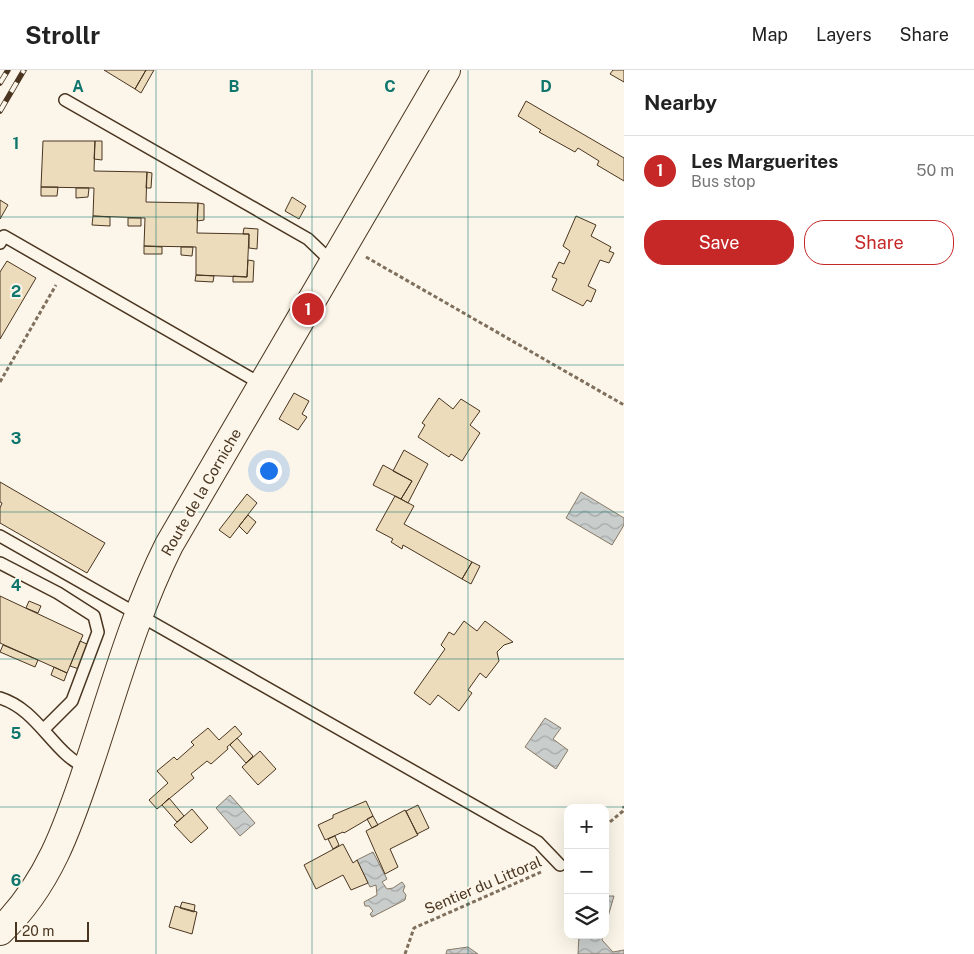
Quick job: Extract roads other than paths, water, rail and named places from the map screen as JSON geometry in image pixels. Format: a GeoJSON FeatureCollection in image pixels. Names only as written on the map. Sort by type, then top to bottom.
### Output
{"type":"FeatureCollection","features":[{"type":"Feature","properties":{"kind":"main road","name":"Route de la Corniche"},"geometry":{"type":"LineString","coordinates":[[0,931],[15,917],[52,863],[71,818],[139,614],[169,545],[446,70]]}},
{"type":"Feature","properties":{"kind":"lane"},"geometry":{"type":"LineString","coordinates":[[65,100],[308,239],[340,254]]}},
{"type":"Feature","properties":{"kind":"lane"},"geometry":{"type":"LineString","coordinates":[[0,243],[4,236],[263,385]]}},
{"type":"Feature","properties":{"kind":"lane"},"geometry":{"type":"LineString","coordinates":[[0,536],[538,842],[560,865]]}},
{"type":"Feature","properties":{"kind":"lane"},"geometry":{"type":"LineString","coordinates":[[0,563],[58,593],[94,616],[98,632],[72,701],[44,729]]}},
{"type":"Feature","properties":{"kind":"lane"},"geometry":{"type":"LineString","coordinates":[[0,698],[7,700],[38,722],[75,763],[88,768]]}},
{"type":"Feature","properties":{"kind":"water"},"geometry":{"type":"Polygon","coordinates":[[[581,492],[624,518],[624,525],[612,545],[566,518],[581,492]]]}},
{"type":"Feature","properties":{"kind":"water"},"geometry":{"type":"Polygon","coordinates":[[[545,718],[561,728],[553,739],[568,750],[556,769],[525,747],[545,718]]]}},
{"type":"Feature","properties":{"kind":"water"},"geometry":{"type":"Polygon","coordinates":[[[230,795],[255,823],[240,836],[216,808],[230,795]]]}},
{"type":"Feature","properties":{"kind":"water"},"geometry":{"type":"Polygon","coordinates":[[[373,852],[387,879],[382,882],[387,889],[393,888],[402,882],[405,886],[403,891],[406,895],[405,900],[372,917],[370,914],[373,911],[369,906],[365,906],[364,902],[377,895],[376,885],[370,887],[357,860],[373,852]]]}},
{"type":"Feature","properties":{"kind":"water"},"geometry":{"type":"Polygon","coordinates":[[[609,896],[614,896],[609,913],[609,896]]]}},
{"type":"Feature","properties":{"kind":"water"},"geometry":{"type":"Polygon","coordinates":[[[579,939],[602,939],[613,952],[624,950],[624,954],[578,954],[579,939]]]}},
{"type":"Feature","properties":{"kind":"water"},"geometry":{"type":"Polygon","coordinates":[[[468,947],[478,954],[446,954],[447,950],[468,947]]]}},
{"type":"Feature","properties":{"kind":"railway"},"geometry":{"type":"LineString","coordinates":[[0,83],[8,70]]}},
{"type":"Feature","properties":{"kind":"railway"},"geometry":{"type":"LineString","coordinates":[[0,111],[24,70]]}},
{"type":"Feature","properties":{"kind":"place","name":"Les Marguerites"},"geometry":{"type":"Point","coordinates":[308,309]}}]}
